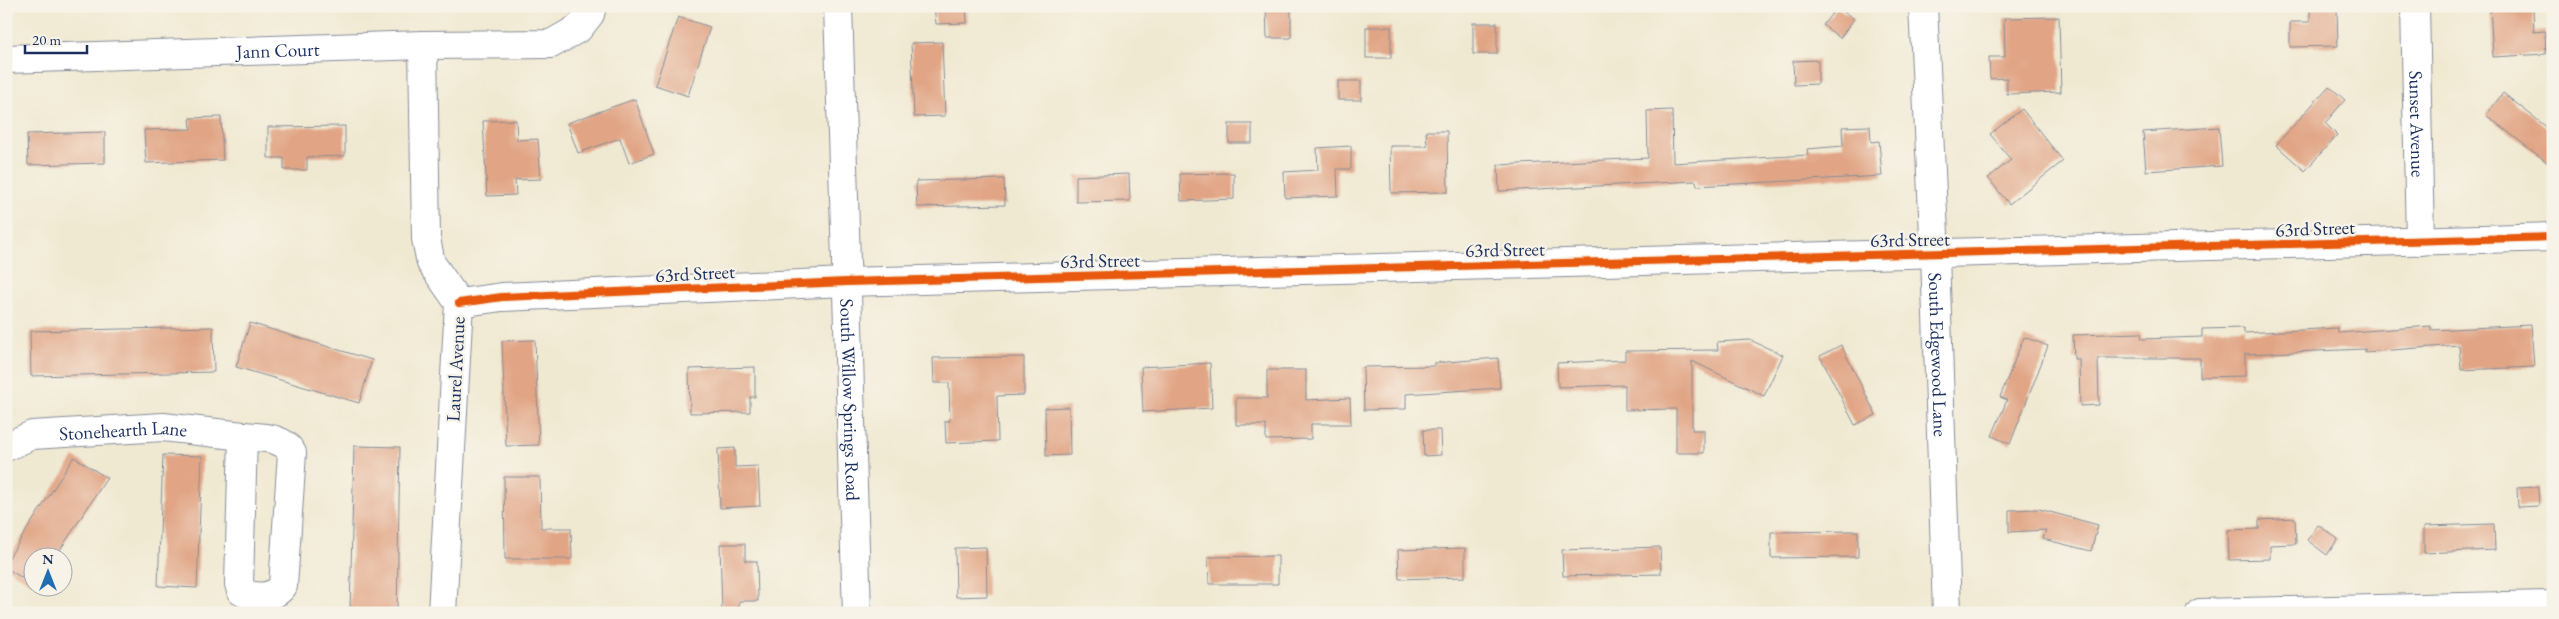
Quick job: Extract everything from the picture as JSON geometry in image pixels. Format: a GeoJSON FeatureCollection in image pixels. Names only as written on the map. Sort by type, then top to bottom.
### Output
{"type":"FeatureCollection","features":[{"type":"Feature","properties":{"kind":"street","name":"Jann Court"},"geometry":{"type":"LineString","coordinates":[[6,58],[423,45],[551,44],[578,28],[590,14],[592,6]]}},
{"type":"Feature","properties":{"kind":"street","name":"South Willow Springs Road"},"geometry":{"type":"LineString","coordinates":[[838,6],[857,613]]}},
{"type":"Feature","properties":{"kind":"street","name":"South Edgewood Lane"},"geometry":{"type":"LineString","coordinates":[[1923,6],[1935,255],[1947,613]]}},
{"type":"Feature","properties":{"kind":"street","name":"Sunset Avenue"},"geometry":{"type":"LineString","coordinates":[[2415,6],[2420,241]]}},
{"type":"Feature","properties":{"kind":"street","name":"Laurel Avenue"},"geometry":{"type":"LineString","coordinates":[[423,45],[426,239],[431,263],[459,303],[442,613]]}},
{"type":"Feature","properties":{"kind":"street","name":"63rd Street"},"geometry":{"type":"LineString","coordinates":[[459,303],[502,297],[846,282],[1935,255],[2553,237]]}},
{"type":"Feature","properties":{"kind":"street","name":"Stonehearth Lane"},"geometry":{"type":"LineString","coordinates":[[6,447],[32,435],[163,428],[243,436],[281,441],[288,446],[292,453],[283,586],[278,593],[272,596],[247,595],[241,591],[239,584],[243,436]]}},
{"type":"Feature","properties":{"kind":"street"},"geometry":{"type":"LineString","coordinates":[[2200,613],[2553,605]]}},
{"type":"Feature","properties":{"kind":"building"},"geometry":{"type":"Polygon","coordinates":[[[934,6],[966,6],[967,23],[936,24],[934,6]]]}},
{"type":"Feature","properties":{"kind":"building"},"geometry":{"type":"Polygon","coordinates":[[[2310,6],[2337,6],[2338,46],[2290,47],[2290,22],[2310,22],[2310,6]]]}},
{"type":"Feature","properties":{"kind":"building"},"geometry":{"type":"Polygon","coordinates":[[[2490,6],[2533,6],[2534,32],[2545,31],[2546,54],[2493,57],[2490,6]]]}},
{"type":"Feature","properties":{"kind":"building"},"geometry":{"type":"Polygon","coordinates":[[[1266,7],[1291,7],[1291,38],[1267,38],[1266,7]]]}},
{"type":"Feature","properties":{"kind":"building"},"geometry":{"type":"Polygon","coordinates":[[[1837,7],[1854,19],[1840,38],[1823,25],[1837,7]]]}},
{"type":"Feature","properties":{"kind":"building"},"geometry":{"type":"Polygon","coordinates":[[[678,17],[710,27],[688,96],[655,85],[678,17]]]}},
{"type":"Feature","properties":{"kind":"building"},"geometry":{"type":"Polygon","coordinates":[[[2059,17],[2061,92],[2007,94],[2007,78],[1990,79],[1989,57],[2005,57],[2004,18],[2059,17]]]}},
{"type":"Feature","properties":{"kind":"building"},"geometry":{"type":"Polygon","coordinates":[[[1473,23],[1497,23],[1497,54],[1473,54],[1473,23]]]}},
{"type":"Feature","properties":{"kind":"building"},"geometry":{"type":"Polygon","coordinates":[[[1366,27],[1391,27],[1391,58],[1366,58],[1366,27]]]}},
{"type":"Feature","properties":{"kind":"building"},"geometry":{"type":"Polygon","coordinates":[[[942,42],[945,116],[914,117],[911,43],[942,42]]]}},
{"type":"Feature","properties":{"kind":"building"},"geometry":{"type":"Polygon","coordinates":[[[1818,60],[1818,84],[1794,85],[1793,61],[1818,60]]]}},
{"type":"Feature","properties":{"kind":"building"},"geometry":{"type":"Polygon","coordinates":[[[1338,81],[1361,81],[1361,100],[1338,100],[1338,81]]]}},
{"type":"Feature","properties":{"kind":"building"},"geometry":{"type":"Polygon","coordinates":[[[2329,86],[2345,100],[2325,123],[2337,135],[2305,171],[2276,145],[2329,86]]]}},
{"type":"Feature","properties":{"kind":"building"},"geometry":{"type":"Polygon","coordinates":[[[2503,93],[2553,132],[2553,167],[2486,115],[2503,93]]]}},
{"type":"Feature","properties":{"kind":"building"},"geometry":{"type":"Polygon","coordinates":[[[635,99],[654,154],[629,163],[620,138],[578,153],[567,123],[635,99]]]}},
{"type":"Feature","properties":{"kind":"building"},"geometry":{"type":"Polygon","coordinates":[[[2022,109],[2063,161],[2009,204],[1988,178],[2011,160],[1990,134],[2022,109]]]}},
{"type":"Feature","properties":{"kind":"building"},"geometry":{"type":"Polygon","coordinates":[[[1672,110],[1673,163],[1808,155],[1807,149],[1843,146],[1842,127],[1870,126],[1871,142],[1879,141],[1882,176],[1697,186],[1696,181],[1499,191],[1498,165],[1648,158],[1647,111],[1672,110]]]}},
{"type":"Feature","properties":{"kind":"building"},"geometry":{"type":"Polygon","coordinates":[[[221,117],[223,160],[146,163],[144,130],[191,129],[190,118],[221,117]]]}},
{"type":"Feature","properties":{"kind":"building"},"geometry":{"type":"Polygon","coordinates":[[[516,120],[517,140],[538,139],[541,179],[515,180],[516,195],[487,196],[483,121],[516,120]]]}},
{"type":"Feature","properties":{"kind":"building"},"geometry":{"type":"Polygon","coordinates":[[[1229,124],[1252,124],[1252,143],[1229,143],[1229,124]]]}},
{"type":"Feature","properties":{"kind":"building"},"geometry":{"type":"Polygon","coordinates":[[[345,126],[345,156],[307,157],[307,170],[284,170],[284,158],[268,158],[268,127],[345,126]]]}},
{"type":"Feature","properties":{"kind":"building"},"geometry":{"type":"Polygon","coordinates":[[[2219,127],[2222,166],[2146,171],[2143,132],[2219,127]]]}},
{"type":"Feature","properties":{"kind":"building"},"geometry":{"type":"Polygon","coordinates":[[[1426,131],[1447,131],[1448,192],[1391,193],[1390,146],[1427,146],[1426,131]]]}},
{"type":"Feature","properties":{"kind":"building"},"geometry":{"type":"Polygon","coordinates":[[[105,132],[105,163],[28,165],[27,134],[105,132]]]}},
{"type":"Feature","properties":{"kind":"building"},"geometry":{"type":"Polygon","coordinates":[[[1351,146],[1351,169],[1337,169],[1338,196],[1285,198],[1284,172],[1318,170],[1317,148],[1351,146]]]}},
{"type":"Feature","properties":{"kind":"building"},"geometry":{"type":"Polygon","coordinates":[[[1234,173],[1234,199],[1181,201],[1180,174],[1234,173]]]}},
{"type":"Feature","properties":{"kind":"building"},"geometry":{"type":"Polygon","coordinates":[[[1129,174],[1130,201],[1076,202],[1076,176],[1129,174]]]}},
{"type":"Feature","properties":{"kind":"building"},"geometry":{"type":"Polygon","coordinates":[[[1004,179],[1005,205],[917,207],[916,181],[1004,179]]]}},
{"type":"Feature","properties":{"kind":"building"},"geometry":{"type":"Polygon","coordinates":[[[250,323],[372,360],[359,403],[236,367],[250,323]]]}},
{"type":"Feature","properties":{"kind":"building"},"geometry":{"type":"Polygon","coordinates":[[[2531,325],[2534,367],[2461,370],[2459,345],[2365,352],[2365,349],[2245,354],[2245,376],[2200,377],[2200,358],[2098,358],[2099,405],[2080,406],[2079,359],[2074,359],[2073,335],[2141,333],[2142,339],[2202,337],[2202,329],[2244,328],[2244,333],[2338,328],[2338,333],[2431,326],[2431,330],[2531,325]]]}},
{"type":"Feature","properties":{"kind":"building"},"geometry":{"type":"Polygon","coordinates":[[[213,327],[214,372],[31,376],[30,331],[213,327]]]}},
{"type":"Feature","properties":{"kind":"building"},"geometry":{"type":"Polygon","coordinates":[[[2024,337],[2048,346],[2010,444],[1992,436],[2007,400],[2000,397],[2024,337]]]}},
{"type":"Feature","properties":{"kind":"building"},"geometry":{"type":"Polygon","coordinates":[[[535,340],[539,445],[506,446],[502,341],[535,340]]]}},
{"type":"Feature","properties":{"kind":"building"},"geometry":{"type":"Polygon","coordinates":[[[1750,340],[1783,355],[1764,396],[1692,361],[1692,430],[1704,430],[1704,453],[1676,453],[1676,409],[1625,410],[1625,385],[1558,387],[1557,363],[1625,360],[1625,351],[1718,350],[1717,342],[1750,340]]]}},
{"type":"Feature","properties":{"kind":"building"},"geometry":{"type":"Polygon","coordinates":[[[1841,345],[1876,415],[1855,425],[1820,356],[1841,345]]]}},
{"type":"Feature","properties":{"kind":"building"},"geometry":{"type":"Polygon","coordinates":[[[1024,357],[1024,395],[997,396],[998,441],[946,443],[945,421],[950,421],[949,383],[934,383],[933,358],[1024,357]]]}},
{"type":"Feature","properties":{"kind":"building"},"geometry":{"type":"Polygon","coordinates":[[[1498,358],[1500,388],[1406,394],[1406,409],[1364,410],[1363,367],[1434,366],[1434,363],[1498,358]]]}},
{"type":"Feature","properties":{"kind":"building"},"geometry":{"type":"Polygon","coordinates":[[[1210,363],[1212,408],[1143,412],[1141,367],[1210,363]]]}},
{"type":"Feature","properties":{"kind":"building"},"geometry":{"type":"Polygon","coordinates":[[[755,367],[755,397],[750,397],[750,412],[690,413],[689,369],[755,367]]]}},
{"type":"Feature","properties":{"kind":"building"},"geometry":{"type":"Polygon","coordinates":[[[1267,370],[1306,370],[1306,400],[1350,398],[1351,424],[1311,424],[1311,439],[1266,440],[1266,425],[1236,425],[1236,398],[1267,398],[1267,370]]]}},
{"type":"Feature","properties":{"kind":"building"},"geometry":{"type":"Polygon","coordinates":[[[1069,407],[1070,455],[1046,456],[1045,408],[1069,407]]]}},
{"type":"Feature","properties":{"kind":"building"},"geometry":{"type":"Polygon","coordinates":[[[1423,430],[1440,430],[1441,455],[1424,456],[1423,430]]]}},
{"type":"Feature","properties":{"kind":"building"},"geometry":{"type":"Polygon","coordinates":[[[354,446],[400,447],[397,613],[350,613],[354,446]]]}},
{"type":"Feature","properties":{"kind":"building"},"geometry":{"type":"Polygon","coordinates":[[[735,448],[735,467],[758,466],[760,506],[720,508],[718,449],[735,448]]]}},
{"type":"Feature","properties":{"kind":"building"},"geometry":{"type":"Polygon","coordinates":[[[163,455],[202,456],[197,588],[158,586],[163,455]]]}},
{"type":"Feature","properties":{"kind":"building"},"geometry":{"type":"Polygon","coordinates":[[[74,457],[107,478],[63,546],[22,546],[22,578],[6,568],[6,562],[74,457]]]}},
{"type":"Feature","properties":{"kind":"building"},"geometry":{"type":"Polygon","coordinates":[[[504,477],[540,477],[541,528],[571,528],[572,559],[505,559],[504,477]]]}},
{"type":"Feature","properties":{"kind":"building"},"geometry":{"type":"Polygon","coordinates":[[[2538,487],[2539,506],[2518,507],[2517,488],[2538,487]]]}},
{"type":"Feature","properties":{"kind":"building"},"geometry":{"type":"Polygon","coordinates":[[[2039,509],[2098,525],[2091,551],[2043,539],[2046,530],[2009,532],[2009,510],[2039,509]]]}},
{"type":"Feature","properties":{"kind":"building"},"geometry":{"type":"Polygon","coordinates":[[[2295,518],[2296,544],[2270,545],[2270,559],[2229,560],[2228,530],[2259,529],[2259,520],[2295,518]]]}},
{"type":"Feature","properties":{"kind":"building"},"geometry":{"type":"Polygon","coordinates":[[[2494,524],[2495,550],[2424,553],[2424,526],[2494,524]]]}},
{"type":"Feature","properties":{"kind":"building"},"geometry":{"type":"Polygon","coordinates":[[[2318,525],[2338,539],[2327,555],[2307,540],[2318,525]]]}},
{"type":"Feature","properties":{"kind":"building"},"geometry":{"type":"Polygon","coordinates":[[[1858,531],[1858,557],[1771,558],[1771,532],[1858,531]]]}},
{"type":"Feature","properties":{"kind":"building"},"geometry":{"type":"Polygon","coordinates":[[[720,544],[745,544],[745,561],[757,561],[758,601],[739,601],[739,613],[722,613],[720,544]]]}},
{"type":"Feature","properties":{"kind":"building"},"geometry":{"type":"Polygon","coordinates":[[[986,547],[987,596],[956,597],[955,548],[986,547]]]}},
{"type":"Feature","properties":{"kind":"building"},"geometry":{"type":"Polygon","coordinates":[[[1660,547],[1661,574],[1563,576],[1562,550],[1660,547]]]}},
{"type":"Feature","properties":{"kind":"building"},"geometry":{"type":"Polygon","coordinates":[[[1465,548],[1465,577],[1399,579],[1398,550],[1465,548]]]}},
{"type":"Feature","properties":{"kind":"building"},"geometry":{"type":"Polygon","coordinates":[[[1278,556],[1278,584],[1209,584],[1208,557],[1278,556]]]}},
{"type":"Feature","properties":{"kind":"cycle path"},"geometry":{"type":"LineString","coordinates":[[459,303],[502,297],[846,282],[2553,237]]}}]}
